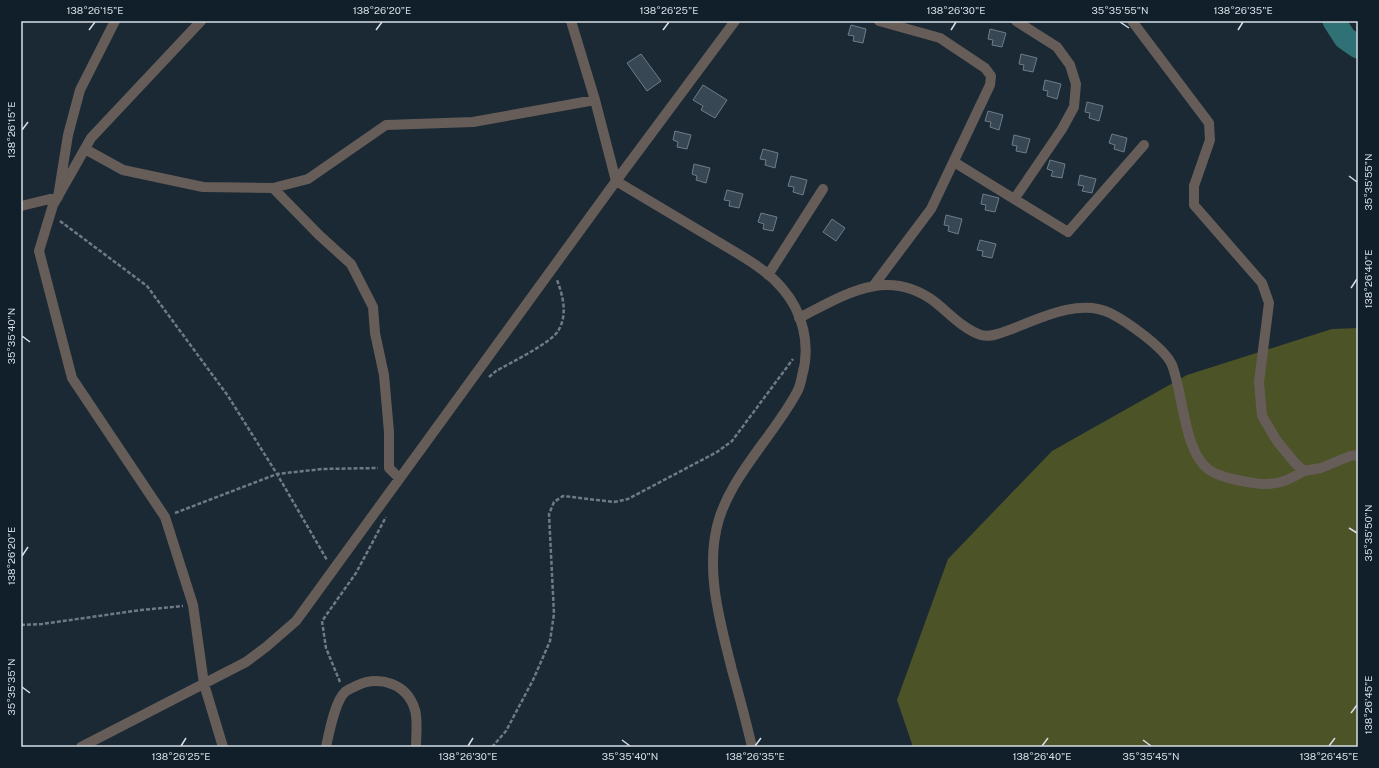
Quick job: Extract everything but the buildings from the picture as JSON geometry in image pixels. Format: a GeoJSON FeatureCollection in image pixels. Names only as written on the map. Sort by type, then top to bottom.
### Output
{"type":"FeatureCollection","features":[{"type":"Feature","properties":{"kind":"street"},"geometry":{"type":"LineString","coordinates":[[58,197],[68,135],[80,90],[114,21]]}},
{"type":"Feature","properties":{"kind":"street"},"geometry":{"type":"LineString","coordinates":[[202,21],[91,138],[50,213],[38,251],[72,378],[166,517],[193,605],[204,684],[222,747]]}},
{"type":"Feature","properties":{"kind":"street"},"geometry":{"type":"LineString","coordinates":[[571,21],[596,100],[616,181],[756,264],[782,287],[796,308],[804,329],[806,349],[804,368],[798,390],[785,413],[742,474],[727,499],[719,520],[714,546],[714,580],[721,626],[752,747]]}},
{"type":"Feature","properties":{"kind":"street"},"geometry":{"type":"LineString","coordinates":[[81,747],[246,662],[296,621],[552,268],[735,21]]}},
{"type":"Feature","properties":{"kind":"street"},"geometry":{"type":"LineString","coordinates":[[874,285],[931,209],[990,84],[991,76],[984,68],[940,38],[879,21]]}},
{"type":"Feature","properties":{"kind":"street"},"geometry":{"type":"LineString","coordinates":[[1015,198],[1062,129],[1074,107],[1076,84],[1070,65],[1057,47],[1016,21]]}},
{"type":"Feature","properties":{"kind":"street"},"geometry":{"type":"LineString","coordinates":[[1132,21],[1209,123],[1210,140],[1194,186],[1194,205],[1262,283],[1269,303],[1259,382],[1262,416],[1277,441],[1295,463],[1304,471]]}},
{"type":"Feature","properties":{"kind":"street"},"geometry":{"type":"LineString","coordinates":[[85,149],[123,170],[202,187],[273,188],[308,179],[386,124],[473,122],[596,100]]}},
{"type":"Feature","properties":{"kind":"street"},"geometry":{"type":"LineString","coordinates":[[954,162],[1015,198],[1068,232],[1144,145]]}},
{"type":"Feature","properties":{"kind":"street"},"geometry":{"type":"LineString","coordinates":[[273,188],[319,235],[351,264],[373,308],[375,333],[384,375],[389,432],[389,468],[399,478]]}},
{"type":"Feature","properties":{"kind":"street"},"geometry":{"type":"LineString","coordinates":[[768,275],[823,189]]}},
{"type":"Feature","properties":{"kind":"street"},"geometry":{"type":"LineString","coordinates":[[21,206],[58,197]]}},
{"type":"Feature","properties":{"kind":"street"},"geometry":{"type":"LineString","coordinates":[[800,318],[844,295],[874,285],[889,284],[912,288],[933,300],[965,326],[982,335],[1000,334],[1056,312],[1088,307],[1109,312],[1155,344],[1172,364],[1195,454],[1208,470],[1226,478],[1258,485],[1282,482],[1304,471],[1321,468],[1350,456],[1358,456]]}},
{"type":"Feature","properties":{"kind":"street"},"geometry":{"type":"LineString","coordinates":[[326,747],[337,705],[344,692],[360,684],[378,680],[394,684],[408,696],[415,711],[416,747]]}},
{"type":"Feature","properties":{"kind":"path"},"geometry":{"type":"LineString","coordinates":[[50,213],[147,286],[228,396],[277,474],[333,569]]}},
{"type":"Feature","properties":{"kind":"path"},"geometry":{"type":"LineString","coordinates":[[486,379],[496,371],[548,341],[558,331],[564,317],[563,296],[552,268]]}},
{"type":"Feature","properties":{"kind":"path"},"geometry":{"type":"LineString","coordinates":[[492,747],[506,731],[533,680],[550,641],[554,614],[549,514],[554,502],[563,496],[614,502],[628,499],[717,452],[732,442],[795,357],[806,349]]}},
{"type":"Feature","properties":{"kind":"path"},"geometry":{"type":"LineString","coordinates":[[166,517],[277,474],[322,469],[389,468]]}},
{"type":"Feature","properties":{"kind":"path"},"geometry":{"type":"LineString","coordinates":[[344,692],[326,648],[322,621],[356,572],[388,515]]}},
{"type":"Feature","properties":{"kind":"path"},"geometry":{"type":"LineString","coordinates":[[21,625],[42,624],[141,610],[193,605]]}},
{"type":"Feature","properties":{"kind":"green space"},"geometry":{"type":"Polygon","coordinates":[[[1358,328],[1358,747],[913,747],[897,700],[948,559],[1052,451],[1187,375],[1332,329],[1358,328]]]}},
{"type":"Feature","properties":{"kind":"waterway"},"geometry":{"type":"LineString","coordinates":[[1334,21],[1345,38],[1358,47]]}}]}
